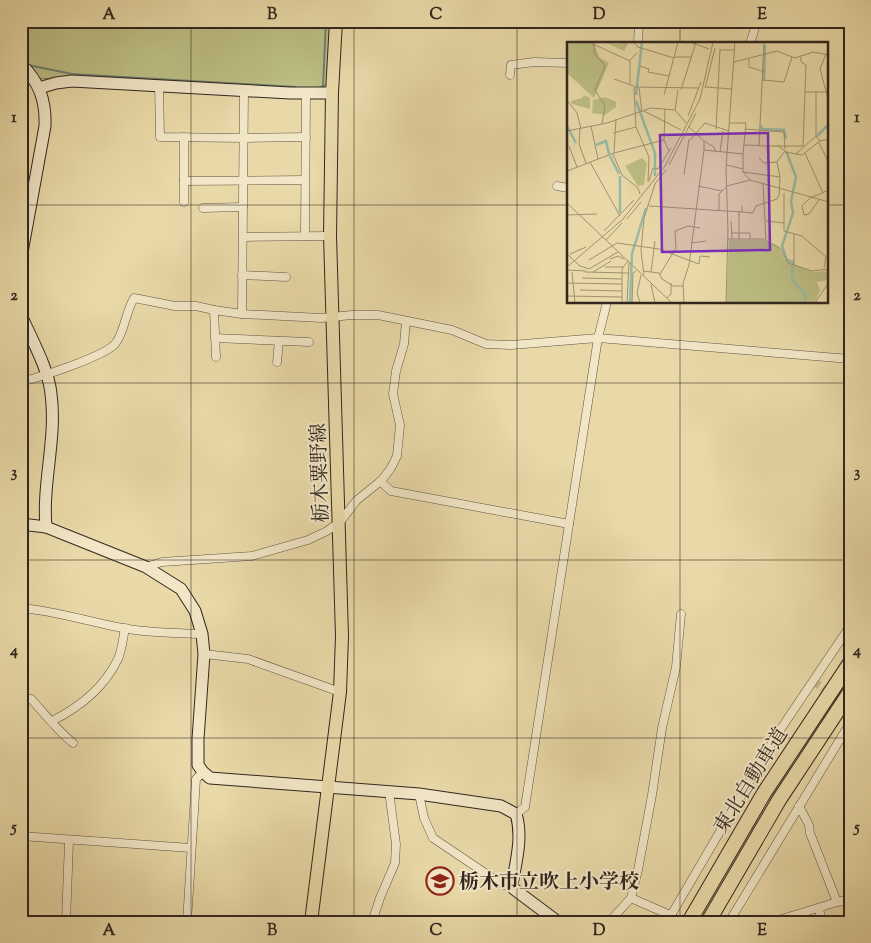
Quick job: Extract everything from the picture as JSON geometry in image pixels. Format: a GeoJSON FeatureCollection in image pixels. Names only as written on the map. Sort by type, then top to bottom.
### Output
{"type":"FeatureCollection","features":[{"type":"Feature","properties":{"kind":"highway","name":"東北自動車道"},"geometry":{"type":"LineString","coordinates":[[676,920],[764,794],[850,664]]}},
{"type":"Feature","properties":{"kind":"highway","name":"東北自動車道"},"geometry":{"type":"LineString","coordinates":[[708,922],[779,800],[850,692]]}},
{"type":"Feature","properties":{"kind":"main road","name":"栃木粟野線"},"geometry":{"type":"LineString","coordinates":[[310,922],[340,692],[342,636],[330,236],[332,93],[336,21]]}},
{"type":"Feature","properties":{"kind":"street"},"geometry":{"type":"LineString","coordinates":[[638,42],[639,21]]}},
{"type":"Feature","properties":{"kind":"street"},"geometry":{"type":"LineString","coordinates":[[751,42],[757,21]]}},
{"type":"Feature","properties":{"kind":"street"},"geometry":{"type":"LineString","coordinates":[[510,75],[511,65],[534,62],[567,63]]}},
{"type":"Feature","properties":{"kind":"street"},"geometry":{"type":"LineString","coordinates":[[21,64],[40,88],[44,100],[45,126],[23,236],[21,258]]}},
{"type":"Feature","properties":{"kind":"street"},"geometry":{"type":"LineString","coordinates":[[40,88],[72,81],[332,93]]}},
{"type":"Feature","properties":{"kind":"street"},"geometry":{"type":"LineString","coordinates":[[159,85],[160,137],[306,137]]}},
{"type":"Feature","properties":{"kind":"street"},"geometry":{"type":"LineString","coordinates":[[242,314],[244,90]]}},
{"type":"Feature","properties":{"kind":"street"},"geometry":{"type":"LineString","coordinates":[[305,236],[306,93]]}},
{"type":"Feature","properties":{"kind":"street"},"geometry":{"type":"LineString","coordinates":[[184,137],[184,202]]}},
{"type":"Feature","properties":{"kind":"street"},"geometry":{"type":"LineString","coordinates":[[184,181],[305,180]]}},
{"type":"Feature","properties":{"kind":"street"},"geometry":{"type":"LineString","coordinates":[[556,186],[567,188]]}},
{"type":"Feature","properties":{"kind":"street"},"geometry":{"type":"LineString","coordinates":[[203,208],[243,207]]}},
{"type":"Feature","properties":{"kind":"street"},"geometry":{"type":"LineString","coordinates":[[243,237],[330,236]]}},
{"type":"Feature","properties":{"kind":"street"},"geometry":{"type":"LineString","coordinates":[[242,275],[286,277]]}},
{"type":"Feature","properties":{"kind":"street"},"geometry":{"type":"LineString","coordinates":[[21,382],[47,375],[106,350],[115,344],[129,305],[134,298],[175,306],[196,306],[242,314],[321,318],[378,315],[452,330],[486,344],[511,345],[598,338],[850,359]]}},
{"type":"Feature","properties":{"kind":"street"},"geometry":{"type":"LineString","coordinates":[[516,814],[525,807],[598,338],[606,304]]}},
{"type":"Feature","properties":{"kind":"street"},"geometry":{"type":"LineString","coordinates":[[214,310],[216,357]]}},
{"type":"Feature","properties":{"kind":"street"},"geometry":{"type":"LineString","coordinates":[[21,315],[47,375],[51,391],[53,413],[44,510],[46,527]]}},
{"type":"Feature","properties":{"kind":"street"},"geometry":{"type":"LineString","coordinates":[[146,567],[162,562],[252,556],[308,540],[340,522],[357,500],[380,481],[398,456],[400,424],[393,394],[396,371],[404,344],[406,321]]}},
{"type":"Feature","properties":{"kind":"street"},"geometry":{"type":"LineString","coordinates":[[216,338],[309,342]]}},
{"type":"Feature","properties":{"kind":"street"},"geometry":{"type":"LineString","coordinates":[[277,362],[279,341]]}},
{"type":"Feature","properties":{"kind":"street"},"geometry":{"type":"LineString","coordinates":[[380,481],[391,491],[569,524]]}},
{"type":"Feature","properties":{"kind":"street"},"geometry":{"type":"LineString","coordinates":[[21,524],[46,527],[146,567],[181,589],[195,611],[202,634],[204,654],[198,765],[210,778],[389,791],[501,806],[516,814],[519,824],[519,842],[512,885],[514,889]]}},
{"type":"Feature","properties":{"kind":"street"},"geometry":{"type":"LineString","coordinates":[[21,608],[42,609],[145,631],[202,634]]}},
{"type":"Feature","properties":{"kind":"street"},"geometry":{"type":"LineString","coordinates":[[609,922],[631,898],[648,814],[662,728],[676,667],[681,614]]}},
{"type":"Feature","properties":{"kind":"street"},"geometry":{"type":"LineString","coordinates":[[631,898],[676,920],[776,736],[850,626]]}},
{"type":"Feature","properties":{"kind":"street"},"geometry":{"type":"LineString","coordinates":[[52,721],[90,697],[102,683],[118,658],[125,628]]}},
{"type":"Feature","properties":{"kind":"street"},"geometry":{"type":"LineString","coordinates":[[204,654],[248,659],[340,692]]}},
{"type":"Feature","properties":{"kind":"street"},"geometry":{"type":"LineString","coordinates":[[21,699],[31,699],[61,733],[73,743]]}},
{"type":"Feature","properties":{"kind":"street"},"geometry":{"type":"LineString","coordinates":[[729,922],[850,723]]}},
{"type":"Feature","properties":{"kind":"street"},"geometry":{"type":"LineString","coordinates":[[188,922],[196,779],[203,772]]}},
{"type":"Feature","properties":{"kind":"street"},"geometry":{"type":"LineString","coordinates":[[372,922],[395,863],[396,844],[389,791]]}},
{"type":"Feature","properties":{"kind":"street"},"geometry":{"type":"LineString","coordinates":[[419,794],[424,818],[433,838],[491,877],[514,889],[558,922]]}},
{"type":"Feature","properties":{"kind":"street"},"geometry":{"type":"LineString","coordinates":[[798,806],[809,825],[810,833],[837,902]]}},
{"type":"Feature","properties":{"kind":"street"},"geometry":{"type":"LineString","coordinates":[[21,836],[191,848]]}},
{"type":"Feature","properties":{"kind":"street"},"geometry":{"type":"LineString","coordinates":[[66,922],[69,840]]}},
{"type":"Feature","properties":{"kind":"street"},"geometry":{"type":"LineString","coordinates":[[772,922],[850,899]]}},
{"type":"Feature","properties":{"kind":"street"},"geometry":{"type":"LineString","coordinates":[[819,909],[822,922]]}},
{"type":"Feature","properties":{"kind":"green space"},"geometry":{"type":"Polygon","coordinates":[[[21,21],[331,21],[328,82],[316,91],[70,77],[41,79],[21,57],[21,21]]]}},
{"type":"Feature","properties":{"kind":"waterway"},"geometry":{"type":"LineString","coordinates":[[319,88],[323,86],[326,21]]}},
{"type":"Feature","properties":{"kind":"waterway"},"geometry":{"type":"LineString","coordinates":[[28,65],[72,74],[295,87]]}},
{"type":"Feature","properties":{"kind":"tunnel"},"geometry":{"type":"LineString","coordinates":[[813,681],[850,707]]}},
{"type":"Feature","properties":{"kind":"place","name":"栃木市立吹上小学校"},"geometry":{"type":"Point","coordinates":[440,881]}}]}
